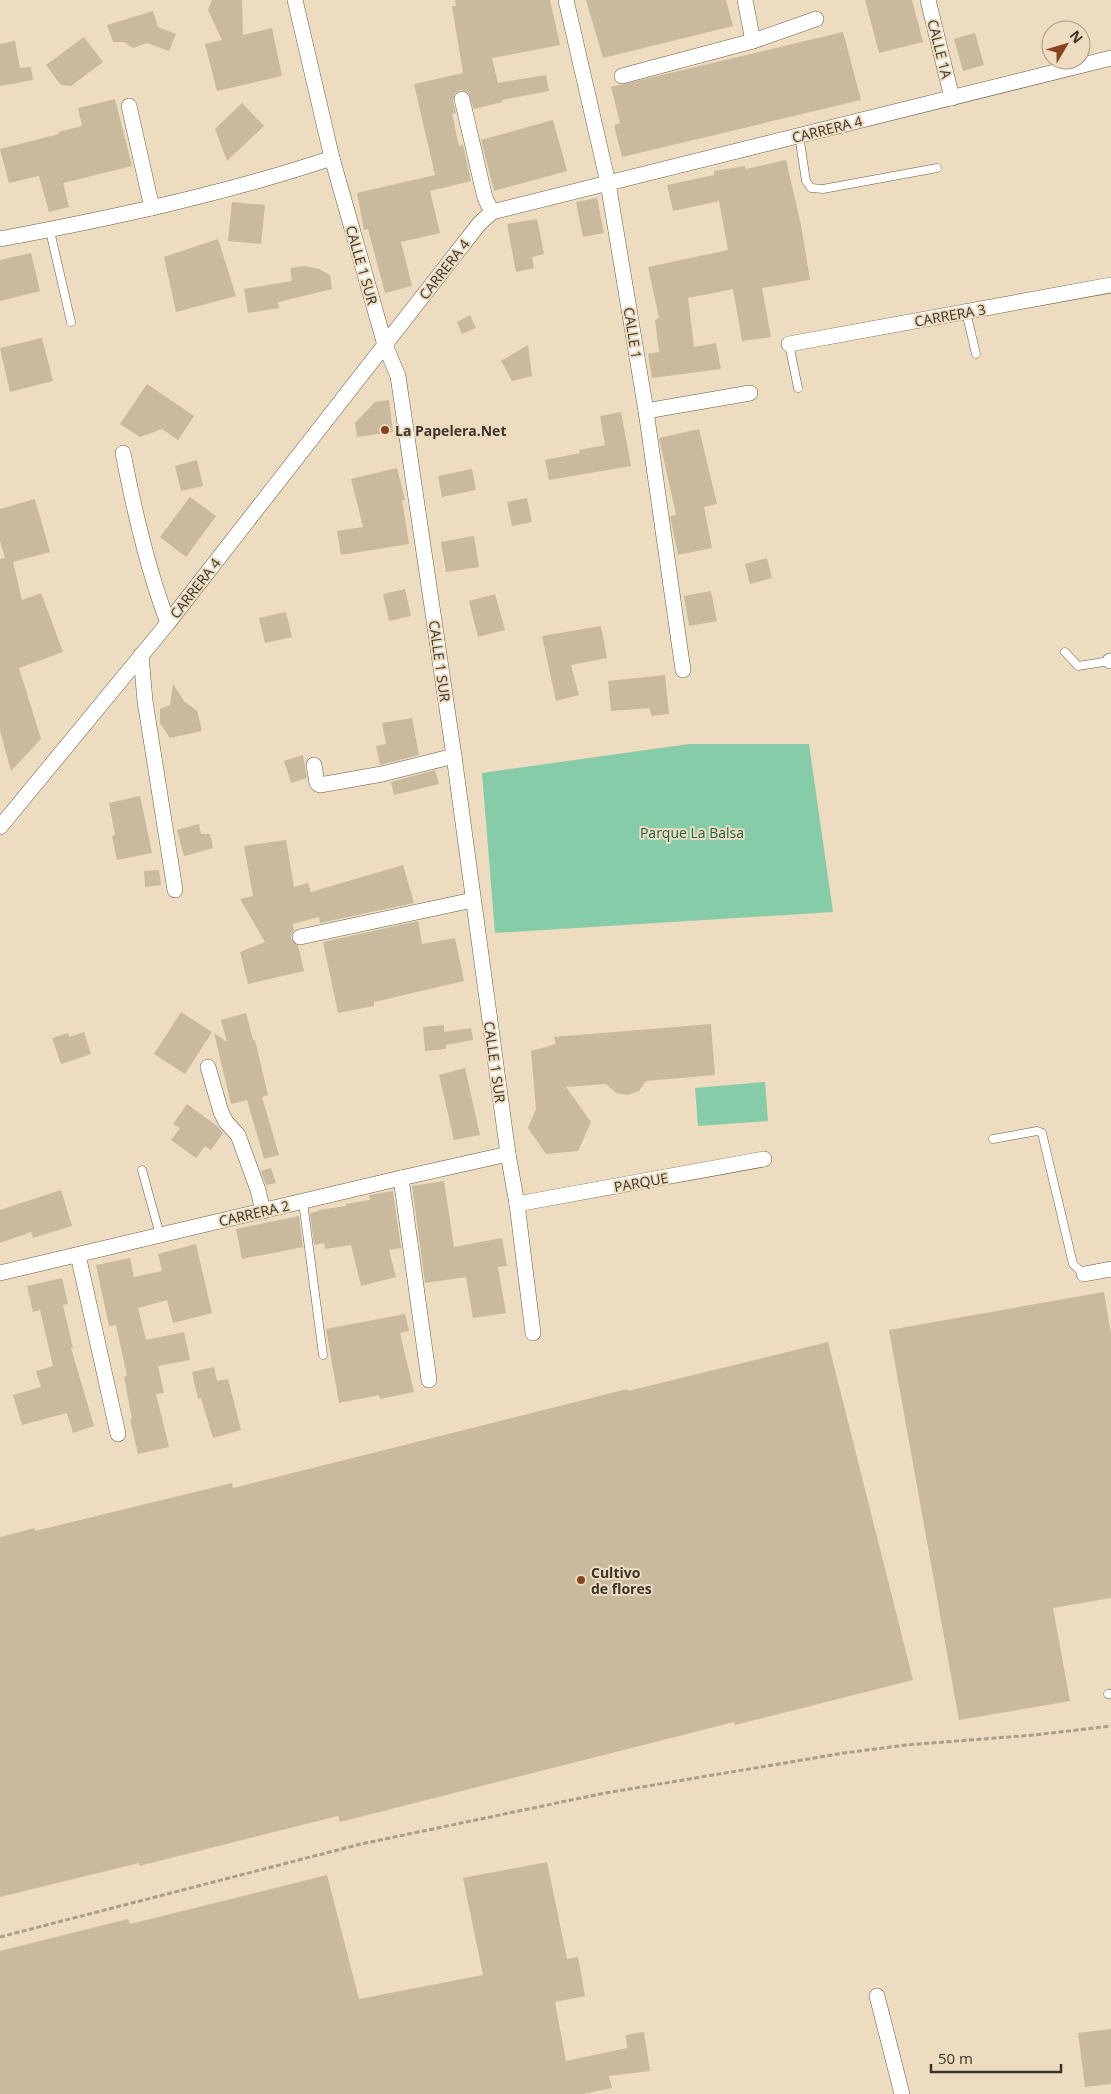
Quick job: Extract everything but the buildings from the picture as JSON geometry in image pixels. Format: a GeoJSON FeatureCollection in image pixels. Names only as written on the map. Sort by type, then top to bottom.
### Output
{"type":"FeatureCollection","features":[{"type":"Feature","properties":{"kind":"street","name":"CALLE 1 SUR"},"geometry":{"type":"LineString","coordinates":[[295,0],[332,158],[385,345],[398,376],[454,756],[534,1333]]}},
{"type":"Feature","properties":{"kind":"street","name":"CALLE 1"},"geometry":{"type":"LineString","coordinates":[[566,0],[608,183],[646,411],[683,670]]}},
{"type":"Feature","properties":{"kind":"street"},"geometry":{"type":"LineString","coordinates":[[745,0],[753,42]]}},
{"type":"Feature","properties":{"kind":"street","name":"CALLE 1A"},"geometry":{"type":"LineString","coordinates":[[928,0],[952,98]]}},
{"type":"Feature","properties":{"kind":"street"},"geometry":{"type":"LineString","coordinates":[[622,76],[753,42],[816,19]]}},
{"type":"Feature","properties":{"kind":"street","name":"CARRERA 4"},"geometry":{"type":"LineString","coordinates":[[0,827],[168,623],[479,224],[492,212],[1111,58]]}},
{"type":"Feature","properties":{"kind":"street"},"geometry":{"type":"LineString","coordinates":[[462,99],[485,198],[492,212]]}},
{"type":"Feature","properties":{"kind":"street"},"geometry":{"type":"LineString","coordinates":[[129,106],[152,208]]}},
{"type":"Feature","properties":{"kind":"street"},"geometry":{"type":"LineString","coordinates":[[0,238],[50,231],[152,208],[297,170],[332,158]]}},
{"type":"Feature","properties":{"kind":"street","name":"CARRERA 3"},"geometry":{"type":"LineString","coordinates":[[789,344],[1111,285]]}},
{"type":"Feature","properties":{"kind":"street"},"geometry":{"type":"LineString","coordinates":[[646,411],[750,393]]}},
{"type":"Feature","properties":{"kind":"street"},"geometry":{"type":"LineString","coordinates":[[123,453],[132,500],[159,599],[168,623]]}},
{"type":"Feature","properties":{"kind":"street"},"geometry":{"type":"LineString","coordinates":[[141,655],[145,701],[175,890]]}},
{"type":"Feature","properties":{"kind":"street"},"geometry":{"type":"LineString","coordinates":[[314,766],[317,783],[320,786],[382,774],[454,756]]}},
{"type":"Feature","properties":{"kind":"street"},"geometry":{"type":"LineString","coordinates":[[300,937],[473,900]]}},
{"type":"Feature","properties":{"kind":"street"},"geometry":{"type":"LineString","coordinates":[[208,1067],[221,1112],[238,1135],[258,1190],[263,1211]]}},
{"type":"Feature","properties":{"kind":"street","name":"CARRERA 2"},"geometry":{"type":"LineString","coordinates":[[0,1273],[508,1154]]}},
{"type":"Feature","properties":{"kind":"street","name":"PARQUE"},"geometry":{"type":"LineString","coordinates":[[517,1204],[764,1160]]}},
{"type":"Feature","properties":{"kind":"street"},"geometry":{"type":"LineString","coordinates":[[401,1178],[430,1380]]}},
{"type":"Feature","properties":{"kind":"street"},"geometry":{"type":"LineString","coordinates":[[78,1255],[118,1434]]}},
{"type":"Feature","properties":{"kind":"street"},"geometry":{"type":"LineString","coordinates":[[1084,1274],[1111,1269]]}},
{"type":"Feature","properties":{"kind":"street"},"geometry":{"type":"LineString","coordinates":[[877,1996],[902,2094]]}},
{"type":"Feature","properties":{"kind":"lane"},"geometry":{"type":"LineString","coordinates":[[799,136],[806,181],[811,188],[823,190],[937,168]]}},
{"type":"Feature","properties":{"kind":"lane"},"geometry":{"type":"LineString","coordinates":[[50,231],[71,322]]}},
{"type":"Feature","properties":{"kind":"lane"},"geometry":{"type":"LineString","coordinates":[[966,312],[976,354]]}},
{"type":"Feature","properties":{"kind":"lane"},"geometry":{"type":"LineString","coordinates":[[789,344],[798,388]]}},
{"type":"Feature","properties":{"kind":"lane"},"geometry":{"type":"LineString","coordinates":[[1065,652],[1078,666],[1111,661]]}},
{"type":"Feature","properties":{"kind":"lane"},"geometry":{"type":"LineString","coordinates":[[993,1139],[1037,1131],[1042,1133],[1073,1264],[1084,1274]]}},
{"type":"Feature","properties":{"kind":"lane"},"geometry":{"type":"LineString","coordinates":[[142,1170],[160,1235]]}},
{"type":"Feature","properties":{"kind":"lane"},"geometry":{"type":"LineString","coordinates":[[303,1202],[323,1355]]}},
{"type":"Feature","properties":{"kind":"path"},"geometry":{"type":"LineString","coordinates":[[0,1937],[361,1844],[600,1794],[897,1746],[1025,1736],[1111,1726]]}},
{"type":"Feature","properties":{"kind":"green space","name":"Parque La Balsa"},"geometry":{"type":"Polygon","coordinates":[[[689,744],[809,744],[833,912],[495,933],[482,773],[689,744]]]}},
{"type":"Feature","properties":{"kind":"green space"},"geometry":{"type":"Polygon","coordinates":[[[765,1082],[768,1121],[698,1126],[695,1088],[765,1082]]]}},
{"type":"Feature","properties":{"kind":"place","name":"La Papelera.Net"},"geometry":{"type":"Point","coordinates":[385,430]}},
{"type":"Feature","properties":{"kind":"place","name":"Cultivo de flores"},"geometry":{"type":"Point","coordinates":[581,1580]}}]}
